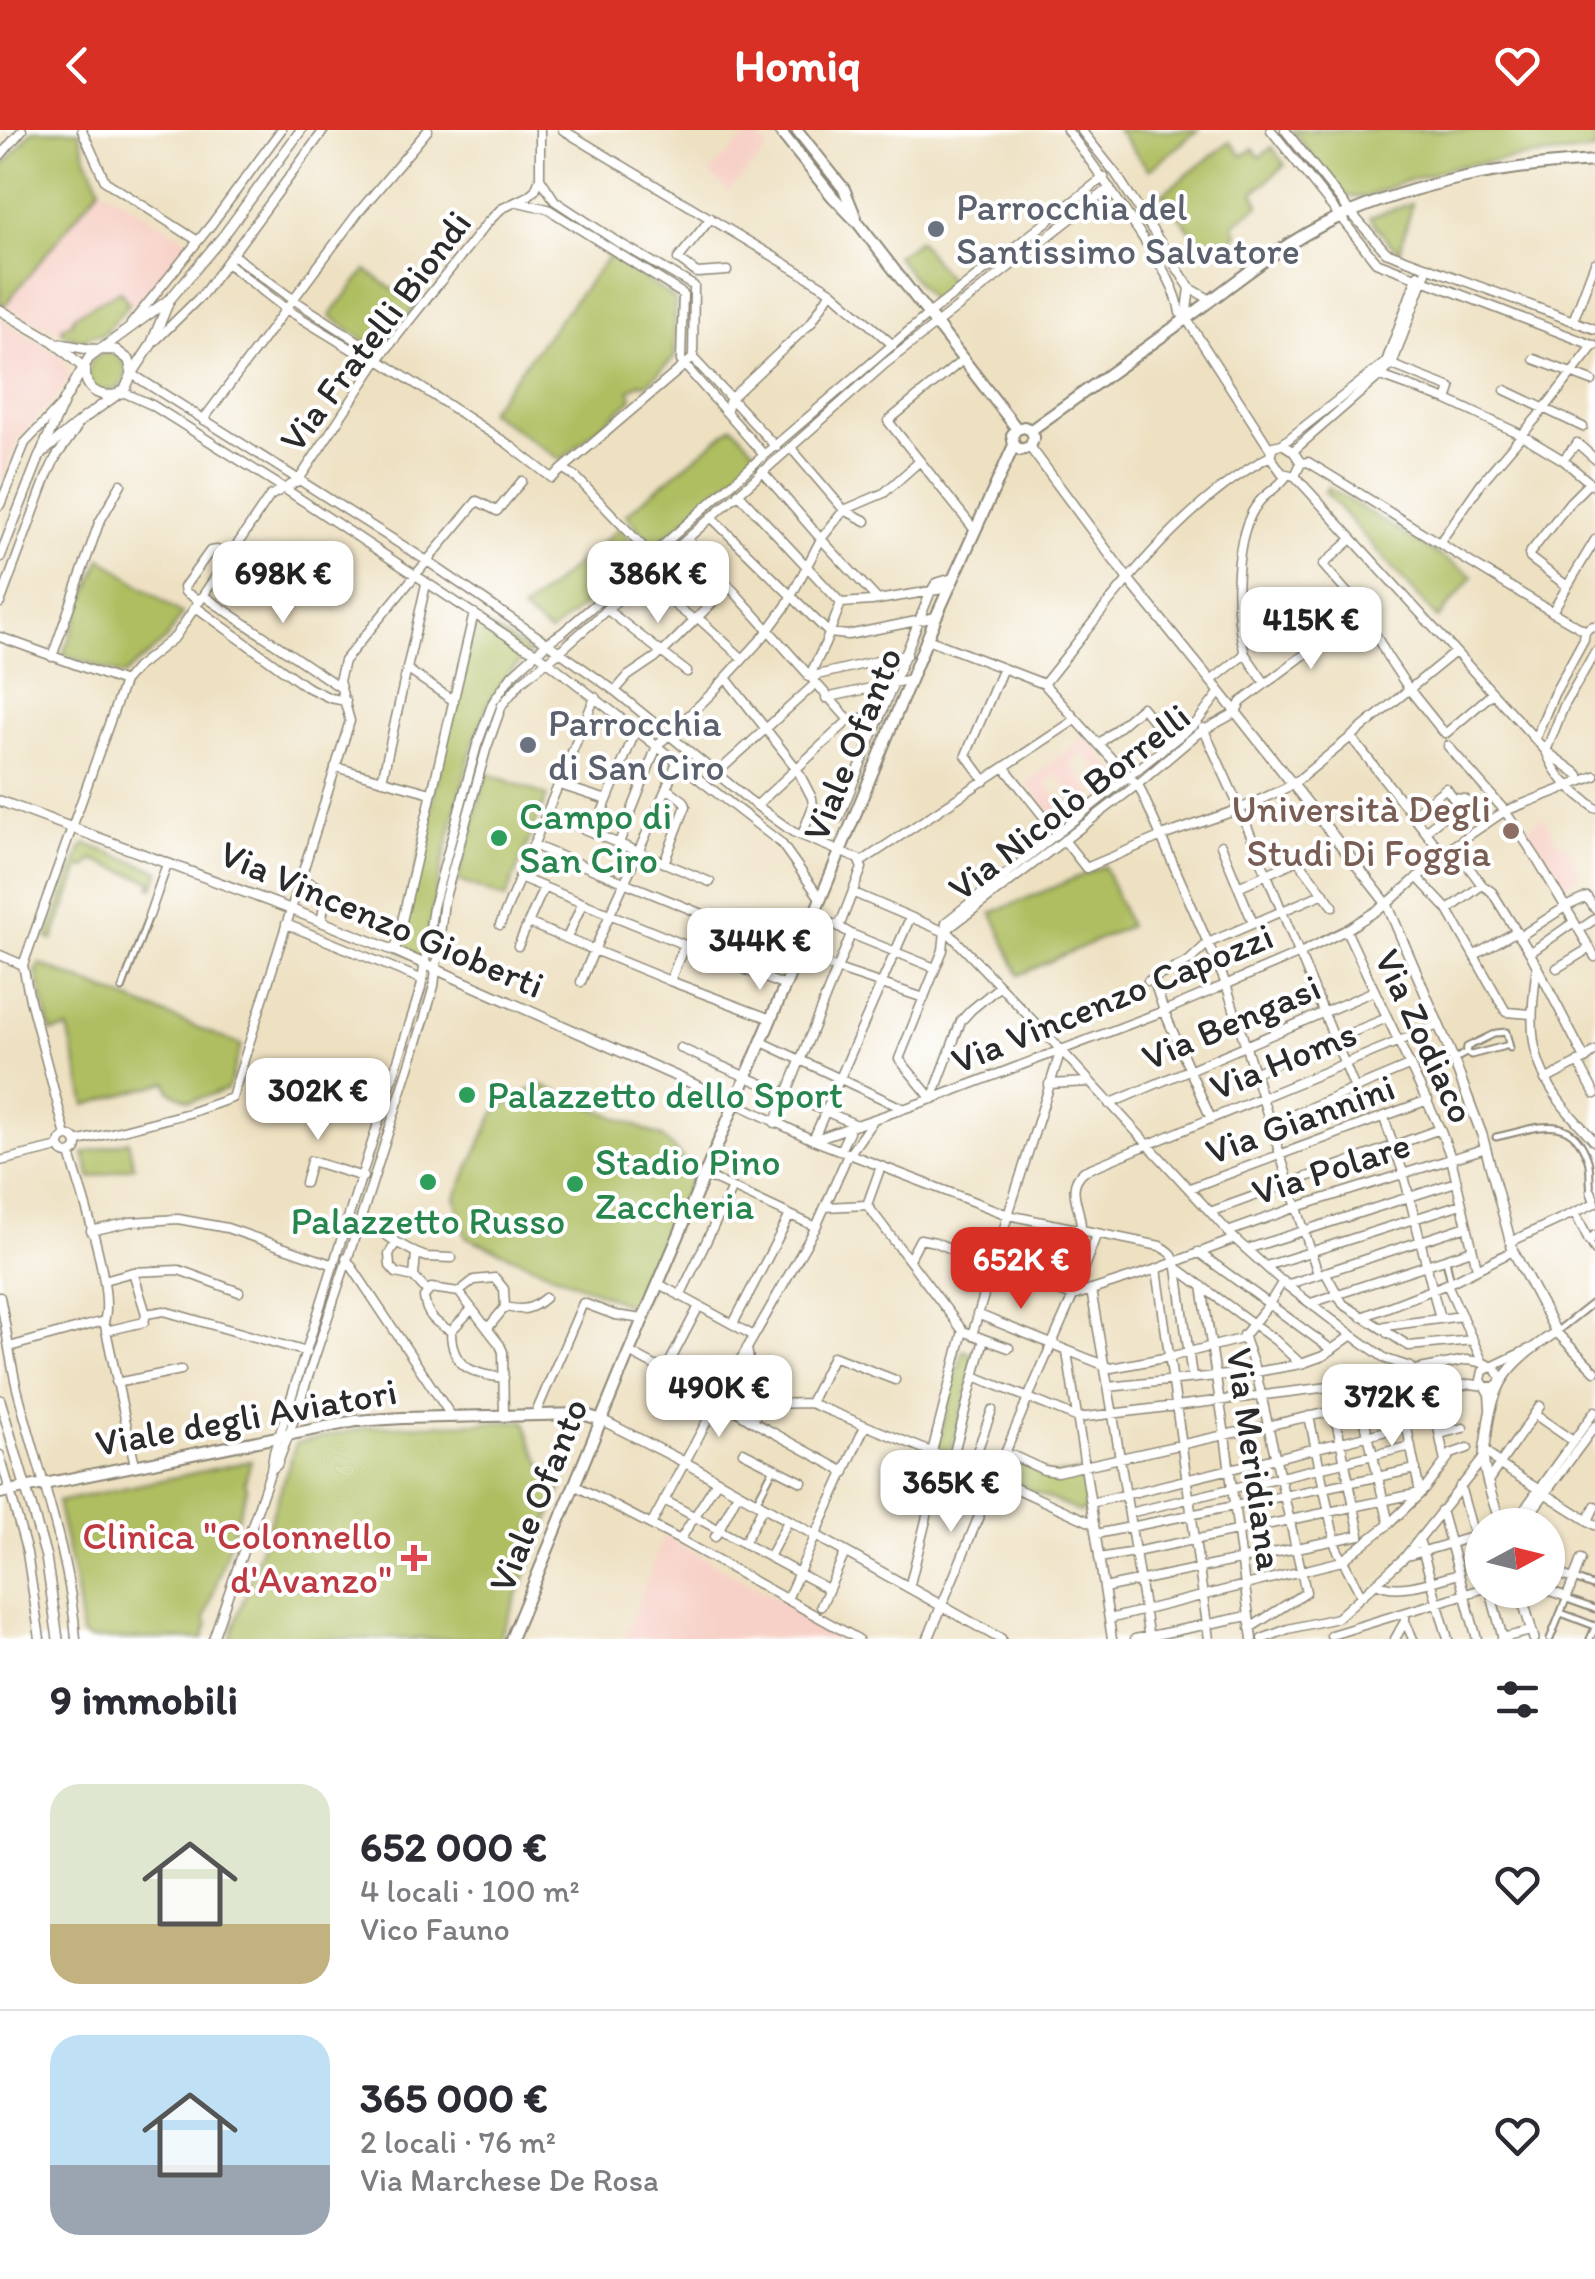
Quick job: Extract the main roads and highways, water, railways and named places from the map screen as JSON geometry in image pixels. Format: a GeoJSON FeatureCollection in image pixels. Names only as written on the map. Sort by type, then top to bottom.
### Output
{"type":"FeatureCollection","features":[{"type":"Feature","properties":{"kind":"main road"},"geometry":{"type":"LineString","coordinates":[[779,130],[858,223],[1017,429]]}},
{"type":"Feature","properties":{"kind":"main road"},"geometry":{"type":"LineString","coordinates":[[798,130],[844,189],[858,223]]}},
{"type":"Feature","properties":{"kind":"main road"},"geometry":{"type":"LineString","coordinates":[[1031,430],[1277,252],[1345,215],[1418,188],[1473,174],[1595,161]]}},
{"type":"Feature","properties":{"kind":"main road"},"geometry":{"type":"LineString","coordinates":[[1017,429],[1031,430],[1034,437],[1030,447],[1024,450],[1014,446],[1012,435],[1017,429]]}},
{"type":"Feature","properties":{"kind":"main road","name":"Viale Ofanto"},"geometry":{"type":"LineString","coordinates":[[510,1639],[772,1019],[936,617],[1014,446]]}},
{"type":"Feature","properties":{"kind":"main road","name":"Viale degli Aviatori"},"geometry":{"type":"LineString","coordinates":[[5,1492],[356,1421],[582,1414],[602,1420]]}},
{"type":"Feature","properties":{"kind":"place","name":"Parrocchia del Santissimo Salvatore"},"geometry":{"type":"Point","coordinates":[936,229]}},
{"type":"Feature","properties":{"kind":"place","name":"Parrocchia di San Ciro"},"geometry":{"type":"Point","coordinates":[528,745]}},
{"type":"Feature","properties":{"kind":"place","name":"Università Degli Studi Di Foggia"},"geometry":{"type":"Point","coordinates":[1511,831]}},
{"type":"Feature","properties":{"kind":"place","name":"Campo di San Ciro"},"geometry":{"type":"Point","coordinates":[499,838]}},
{"type":"Feature","properties":{"kind":"place","name":"Palazzetto dello Sport"},"geometry":{"type":"Point","coordinates":[467,1095]}},
{"type":"Feature","properties":{"kind":"place","name":"Palazzetto Russo"},"geometry":{"type":"Point","coordinates":[428,1182]}},
{"type":"Feature","properties":{"kind":"place","name":"Stadio Pino Zaccheria"},"geometry":{"type":"Point","coordinates":[575,1184]}},
{"type":"Feature","properties":{"kind":"place","name":"Clinica \"Colonnello d'Avanzo\""},"geometry":{"type":"Point","coordinates":[414,1558]}}]}
